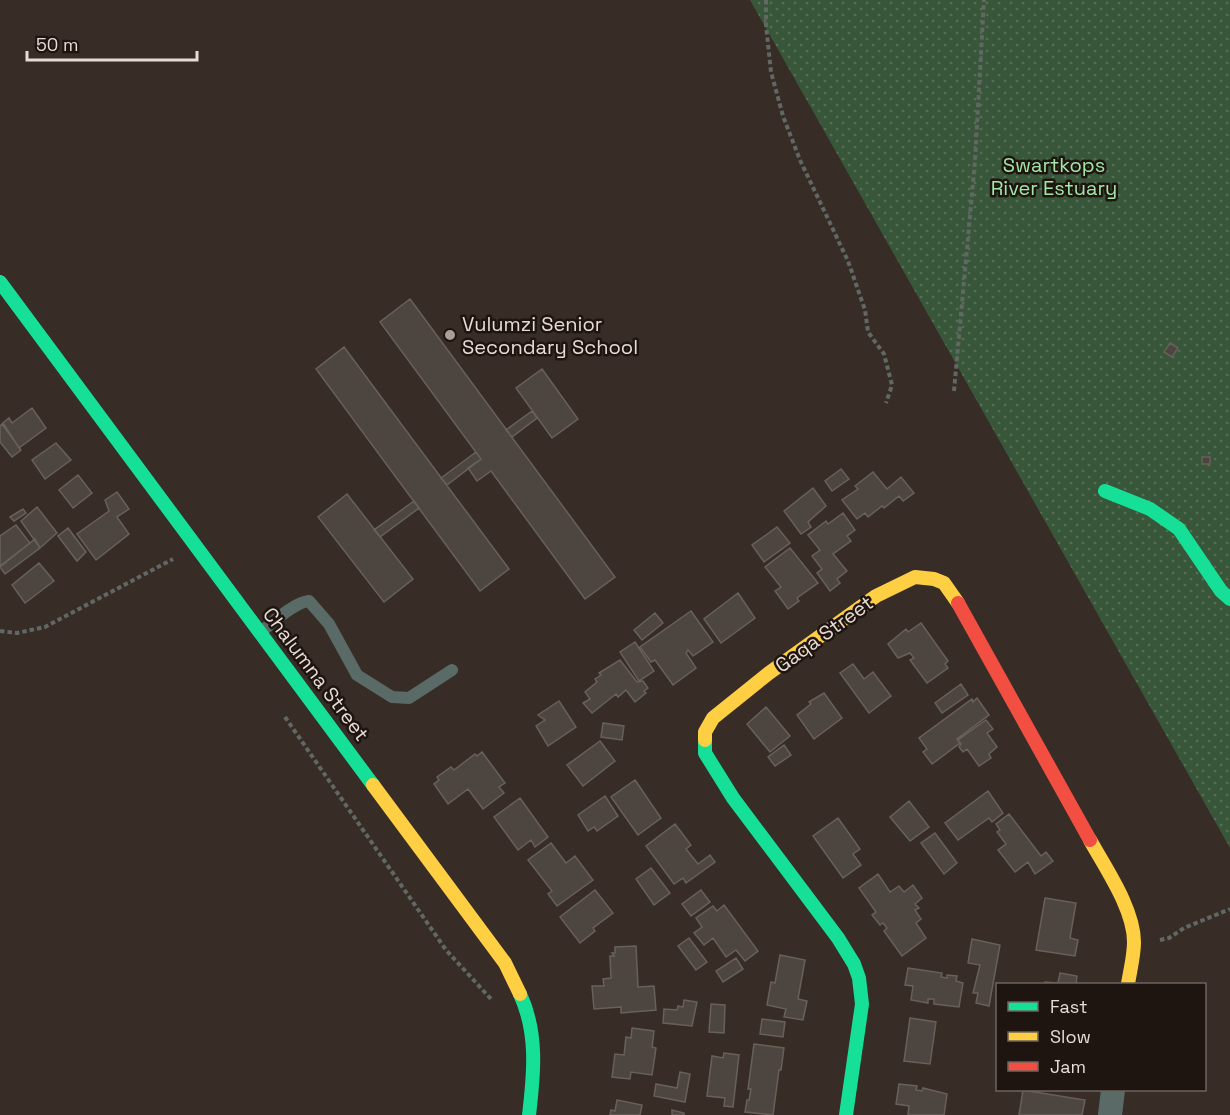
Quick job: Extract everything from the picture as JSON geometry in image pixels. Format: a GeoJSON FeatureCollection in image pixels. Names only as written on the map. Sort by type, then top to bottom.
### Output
{"type":"FeatureCollection","features":[{"type":"Feature","properties":{"kind":"street","name":"Chalumna Street"},"geometry":{"type":"LineString","coordinates":[[0,282],[493,945],[518,986],[526,1004],[534,1043],[534,1078],[529,1115]]}},
{"type":"Feature","properties":{"kind":"street"},"geometry":{"type":"LineString","coordinates":[[1105,491],[1150,509],[1179,529],[1221,591],[1230,599]]}},
{"type":"Feature","properties":{"kind":"street","name":"Gaqa Street"},"geometry":{"type":"LineString","coordinates":[[846,1115],[862,1004],[859,978],[854,964],[838,938],[733,798],[705,753],[704,739],[705,732],[713,718],[769,673],[876,596],[915,577],[934,579],[944,583],[952,593],[1116,886],[1130,920],[1134,942],[1128,983]]}},
{"type":"Feature","properties":{"kind":"street"},"geometry":{"type":"LineString","coordinates":[[1110,1115],[1113,1091]]}},
{"type":"Feature","properties":{"kind":"lane"},"geometry":{"type":"LineString","coordinates":[[261,632],[304,601],[309,601],[328,624],[357,675],[392,697],[409,698],[452,670]]}},
{"type":"Feature","properties":{"kind":"path"},"geometry":{"type":"LineString","coordinates":[[766,0],[771,72],[783,116],[800,160],[848,261],[865,310],[868,332],[884,354],[891,385],[886,403]]}},
{"type":"Feature","properties":{"kind":"path"},"geometry":{"type":"LineString","coordinates":[[954,391],[975,161],[984,0]]}},
{"type":"Feature","properties":{"kind":"path"},"geometry":{"type":"LineString","coordinates":[[0,631],[17,633],[45,627],[198,546]]}},
{"type":"Feature","properties":{"kind":"path"},"geometry":{"type":"LineString","coordinates":[[283,714],[446,950],[493,1001]]}},
{"type":"Feature","properties":{"kind":"path"},"geometry":{"type":"LineString","coordinates":[[1134,942],[1169,938],[1184,928],[1230,909]]}},
{"type":"Feature","properties":{"kind":"green space","name":"Swartkops River Estuary"},"geometry":{"type":"Polygon","coordinates":[[[750,0],[1230,0],[1230,848],[750,0]]]}},
{"type":"Feature","properties":{"kind":"building"},"geometry":{"type":"Polygon","coordinates":[[[410,299],[615,577],[585,599],[491,471],[477,481],[468,468],[481,459],[380,322],[410,299]]]}},
{"type":"Feature","properties":{"kind":"building"},"geometry":{"type":"Polygon","coordinates":[[[1170,343],[1178,348],[1172,357],[1164,352],[1170,343]]]}},
{"type":"Feature","properties":{"kind":"building"},"geometry":{"type":"Polygon","coordinates":[[[344,347],[509,569],[480,591],[316,369],[344,347]]]}},
{"type":"Feature","properties":{"kind":"building"},"geometry":{"type":"Polygon","coordinates":[[[542,369],[578,419],[552,438],[516,388],[542,369]]]}},
{"type":"Feature","properties":{"kind":"building"},"geometry":{"type":"Polygon","coordinates":[[[32,408],[46,428],[19,448],[3,423],[9,418],[12,423],[32,408]]]}},
{"type":"Feature","properties":{"kind":"building"},"geometry":{"type":"Polygon","coordinates":[[[532,411],[537,418],[512,437],[506,430],[532,411]]]}},
{"type":"Feature","properties":{"kind":"building"},"geometry":{"type":"Polygon","coordinates":[[[2,424],[21,450],[12,457],[0,442],[2,424]]]}},
{"type":"Feature","properties":{"kind":"building"},"geometry":{"type":"Polygon","coordinates":[[[56,443],[71,460],[45,479],[32,460],[56,443]]]}},
{"type":"Feature","properties":{"kind":"building"},"geometry":{"type":"Polygon","coordinates":[[[476,452],[481,459],[447,485],[441,478],[476,452]]]}},
{"type":"Feature","properties":{"kind":"building"},"geometry":{"type":"Polygon","coordinates":[[[1202,457],[1210,457],[1210,464],[1202,464],[1202,457]]]}},
{"type":"Feature","properties":{"kind":"building"},"geometry":{"type":"Polygon","coordinates":[[[841,469],[849,479],[832,491],[825,481],[841,469]]]}},
{"type":"Feature","properties":{"kind":"building"},"geometry":{"type":"Polygon","coordinates":[[[873,472],[887,489],[901,477],[914,493],[903,501],[899,496],[868,517],[865,513],[857,519],[842,500],[858,489],[855,486],[873,472]]]}},
{"type":"Feature","properties":{"kind":"building"},"geometry":{"type":"Polygon","coordinates":[[[78,475],[92,493],[73,508],[59,490],[78,475]]]}},
{"type":"Feature","properties":{"kind":"building"},"geometry":{"type":"Polygon","coordinates":[[[813,488],[826,506],[808,522],[811,527],[801,534],[784,511],[813,488]]]}},
{"type":"Feature","properties":{"kind":"building"},"geometry":{"type":"Polygon","coordinates":[[[117,492],[129,509],[117,517],[129,534],[96,560],[77,534],[109,511],[105,500],[117,492]]]}},
{"type":"Feature","properties":{"kind":"building"},"geometry":{"type":"Polygon","coordinates":[[[347,494],[413,579],[384,602],[318,517],[347,494]]]}},
{"type":"Feature","properties":{"kind":"building"},"geometry":{"type":"Polygon","coordinates":[[[414,501],[419,508],[380,537],[374,530],[414,501]]]}},
{"type":"Feature","properties":{"kind":"building"},"geometry":{"type":"Polygon","coordinates":[[[37,507],[57,533],[40,548],[21,521],[37,507]]]}},
{"type":"Feature","properties":{"kind":"building"},"geometry":{"type":"Polygon","coordinates":[[[23,509],[26,513],[14,521],[10,517],[23,509]]]}},
{"type":"Feature","properties":{"kind":"building"},"geometry":{"type":"Polygon","coordinates":[[[843,513],[855,530],[847,536],[851,541],[833,554],[847,571],[837,579],[840,583],[830,591],[817,573],[822,569],[812,556],[820,550],[808,535],[826,521],[828,524],[843,513]]]}},
{"type":"Feature","properties":{"kind":"building"},"geometry":{"type":"Polygon","coordinates":[[[16,525],[30,543],[0,566],[0,536],[16,525]]]}},
{"type":"Feature","properties":{"kind":"building"},"geometry":{"type":"Polygon","coordinates":[[[777,527],[790,543],[764,562],[752,545],[777,527]]]}},
{"type":"Feature","properties":{"kind":"building"},"geometry":{"type":"Polygon","coordinates":[[[68,528],[86,552],[77,561],[58,536],[68,528]]]}},
{"type":"Feature","properties":{"kind":"building"},"geometry":{"type":"Polygon","coordinates":[[[35,539],[40,548],[5,574],[0,567],[35,539]]]}},
{"type":"Feature","properties":{"kind":"building"},"geometry":{"type":"Polygon","coordinates":[[[790,548],[818,583],[797,598],[799,601],[788,609],[775,591],[781,587],[765,567],[790,548]]]}},
{"type":"Feature","properties":{"kind":"building"},"geometry":{"type":"Polygon","coordinates":[[[39,563],[54,581],[25,603],[12,585],[39,563]]]}},
{"type":"Feature","properties":{"kind":"building"},"geometry":{"type":"Polygon","coordinates":[[[738,593],[755,618],[721,643],[704,619],[738,593]]]}},
{"type":"Feature","properties":{"kind":"building"},"geometry":{"type":"Polygon","coordinates":[[[691,611],[713,642],[693,656],[688,650],[686,653],[696,668],[673,685],[655,660],[651,662],[640,647],[691,611]]]}},
{"type":"Feature","properties":{"kind":"building"},"geometry":{"type":"Polygon","coordinates":[[[655,613],[663,623],[642,640],[634,630],[655,613]]]}},
{"type":"Feature","properties":{"kind":"building"},"geometry":{"type":"Polygon","coordinates":[[[921,623],[948,661],[945,664],[948,668],[927,683],[910,660],[914,658],[910,653],[898,658],[888,644],[906,629],[908,632],[921,623]]]}},
{"type":"Feature","properties":{"kind":"building"},"geometry":{"type":"Polygon","coordinates":[[[635,642],[654,671],[639,681],[620,652],[635,642]]]}},
{"type":"Feature","properties":{"kind":"building"},"geometry":{"type":"Polygon","coordinates":[[[620,660],[637,682],[643,681],[648,688],[644,691],[646,693],[635,702],[626,690],[618,697],[616,694],[592,713],[583,703],[590,699],[585,692],[597,682],[595,679],[601,675],[599,673],[620,660]]]}},
{"type":"Feature","properties":{"kind":"building"},"geometry":{"type":"Polygon","coordinates":[[[853,664],[864,679],[873,672],[891,696],[869,713],[840,673],[853,664]]]}},
{"type":"Feature","properties":{"kind":"building"},"geometry":{"type":"Polygon","coordinates":[[[961,684],[968,695],[942,713],[935,703],[961,684]]]}},
{"type":"Feature","properties":{"kind":"building"},"geometry":{"type":"Polygon","coordinates":[[[824,693],[842,718],[814,739],[797,715],[811,704],[809,702],[824,693]]]}},
{"type":"Feature","properties":{"kind":"building"},"geometry":{"type":"Polygon","coordinates":[[[977,698],[989,715],[957,739],[960,743],[932,764],[923,752],[927,749],[919,738],[972,699],[973,702],[977,698]]]}},
{"type":"Feature","properties":{"kind":"building"},"geometry":{"type":"Polygon","coordinates":[[[559,701],[576,727],[548,746],[536,726],[545,720],[538,715],[559,701]]]}},
{"type":"Feature","properties":{"kind":"building"},"geometry":{"type":"Polygon","coordinates":[[[766,707],[790,736],[770,752],[747,724],[766,707]]]}},
{"type":"Feature","properties":{"kind":"building"},"geometry":{"type":"Polygon","coordinates":[[[986,720],[993,729],[987,733],[997,747],[989,754],[991,758],[979,766],[967,749],[963,752],[958,740],[986,720]]]}},
{"type":"Feature","properties":{"kind":"building"},"geometry":{"type":"Polygon","coordinates":[[[603,723],[624,726],[622,740],[601,737],[603,723]]]}},
{"type":"Feature","properties":{"kind":"building"},"geometry":{"type":"Polygon","coordinates":[[[600,741],[615,761],[583,786],[567,765],[600,741]]]}},
{"type":"Feature","properties":{"kind":"building"},"geometry":{"type":"Polygon","coordinates":[[[784,745],[791,755],[775,766],[768,757],[784,745]]]}},
{"type":"Feature","properties":{"kind":"building"},"geometry":{"type":"Polygon","coordinates":[[[482,752],[505,783],[499,787],[504,793],[483,809],[468,789],[448,804],[434,784],[439,780],[437,777],[451,767],[454,770],[475,754],[477,756],[482,752]]]}},
{"type":"Feature","properties":{"kind":"building"},"geometry":{"type":"Polygon","coordinates":[[[635,780],[661,818],[638,835],[611,797],[635,780]]]}},
{"type":"Feature","properties":{"kind":"building"},"geometry":{"type":"Polygon","coordinates":[[[988,791],[1003,813],[992,822],[989,818],[958,840],[945,823],[988,791]]]}},
{"type":"Feature","properties":{"kind":"building"},"geometry":{"type":"Polygon","coordinates":[[[605,796],[618,816],[597,831],[594,827],[588,831],[578,815],[605,796]]]}},
{"type":"Feature","properties":{"kind":"building"},"geometry":{"type":"Polygon","coordinates":[[[520,798],[548,837],[535,847],[531,840],[518,850],[494,817],[520,798]]]}},
{"type":"Feature","properties":{"kind":"building"},"geometry":{"type":"Polygon","coordinates":[[[909,801],[929,827],[910,841],[890,817],[909,801]]]}},
{"type":"Feature","properties":{"kind":"building"},"geometry":{"type":"Polygon","coordinates":[[[1009,814],[1041,856],[1046,852],[1053,861],[1035,874],[1028,862],[1015,872],[998,850],[1006,844],[997,832],[1000,830],[996,824],[1009,814]]]}},
{"type":"Feature","properties":{"kind":"building"},"geometry":{"type":"Polygon","coordinates":[[[838,818],[860,849],[853,854],[861,865],[843,878],[813,836],[838,818]]]}},
{"type":"Feature","properties":{"kind":"building"},"geometry":{"type":"Polygon","coordinates":[[[675,824],[691,845],[686,849],[698,864],[710,855],[715,862],[686,883],[683,878],[674,884],[646,846],[675,824]]]}},
{"type":"Feature","properties":{"kind":"building"},"geometry":{"type":"Polygon","coordinates":[[[935,833],[957,863],[944,874],[921,843],[935,833]]]}},
{"type":"Feature","properties":{"kind":"building"},"geometry":{"type":"Polygon","coordinates":[[[551,843],[566,863],[575,856],[593,880],[557,906],[548,894],[552,891],[528,860],[551,843]]]}},
{"type":"Feature","properties":{"kind":"building"},"geometry":{"type":"Polygon","coordinates":[[[651,868],[670,893],[654,905],[636,879],[651,868]]]}},
{"type":"Feature","properties":{"kind":"building"},"geometry":{"type":"Polygon","coordinates":[[[878,874],[890,892],[899,886],[904,892],[913,885],[922,898],[915,904],[919,908],[915,910],[921,919],[916,923],[926,938],[902,956],[884,931],[887,928],[883,923],[880,925],[872,915],[876,912],[859,888],[878,874]]]}},
{"type":"Feature","properties":{"kind":"building"},"geometry":{"type":"Polygon","coordinates":[[[595,890],[613,913],[593,928],[595,931],[580,943],[560,917],[595,890]]]}},
{"type":"Feature","properties":{"kind":"building"},"geometry":{"type":"Polygon","coordinates":[[[701,890],[710,902],[691,916],[682,904],[701,890]]]}},
{"type":"Feature","properties":{"kind":"building"},"geometry":{"type":"Polygon","coordinates":[[[1045,898],[1076,903],[1070,938],[1078,940],[1075,956],[1036,950],[1045,898]]]}},
{"type":"Feature","properties":{"kind":"building"},"geometry":{"type":"Polygon","coordinates":[[[724,905],[758,951],[745,961],[736,950],[726,957],[713,938],[704,945],[694,933],[702,927],[696,918],[713,906],[717,911],[724,905]]]}},
{"type":"Feature","properties":{"kind":"building"},"geometry":{"type":"Polygon","coordinates":[[[689,938],[707,962],[696,970],[678,946],[689,938]]]}},
{"type":"Feature","properties":{"kind":"building"},"geometry":{"type":"Polygon","coordinates":[[[972,939],[1000,945],[989,1006],[976,1003],[978,993],[973,993],[980,965],[968,963],[972,939]]]}},
{"type":"Feature","properties":{"kind":"building"},"geometry":{"type":"Polygon","coordinates":[[[636,946],[638,987],[654,986],[656,1010],[621,1013],[621,1007],[594,1009],[592,986],[604,986],[603,979],[611,978],[610,956],[614,956],[612,953],[615,953],[615,947],[636,946]]]}},
{"type":"Feature","properties":{"kind":"building"},"geometry":{"type":"Polygon","coordinates":[[[780,955],[805,960],[798,999],[807,1001],[803,1020],[784,1017],[786,1009],[767,1005],[771,982],[775,983],[780,955]]]}},
{"type":"Feature","properties":{"kind":"building"},"geometry":{"type":"Polygon","coordinates":[[[736,958],[743,969],[723,982],[716,971],[736,958]]]}},
{"type":"Feature","properties":{"kind":"building"},"geometry":{"type":"Polygon","coordinates":[[[908,968],[942,973],[941,977],[947,978],[947,975],[957,976],[956,981],[963,983],[959,1007],[934,1004],[934,999],[928,999],[928,1003],[911,1000],[913,986],[905,985],[908,968]]]}},
{"type":"Feature","properties":{"kind":"building"},"geometry":{"type":"Polygon","coordinates":[[[1060,973],[1077,976],[1076,983],[1058,983],[1060,973]]]}},
{"type":"Feature","properties":{"kind":"building"},"geometry":{"type":"Polygon","coordinates":[[[684,1000],[697,1002],[692,1026],[663,1023],[664,1009],[677,1010],[678,1006],[683,1007],[684,1000]]]}},
{"type":"Feature","properties":{"kind":"building"},"geometry":{"type":"Polygon","coordinates":[[[711,1004],[725,1005],[724,1033],[709,1032],[711,1004]]]}},
{"type":"Feature","properties":{"kind":"building"},"geometry":{"type":"Polygon","coordinates":[[[910,1018],[936,1022],[930,1064],[904,1061],[910,1018]]]}},
{"type":"Feature","properties":{"kind":"building"},"geometry":{"type":"Polygon","coordinates":[[[762,1019],[785,1022],[783,1037],[760,1034],[762,1019]]]}},
{"type":"Feature","properties":{"kind":"building"},"geometry":{"type":"Polygon","coordinates":[[[632,1028],[654,1031],[652,1047],[656,1048],[652,1075],[631,1072],[630,1079],[612,1077],[615,1054],[624,1055],[626,1037],[631,1038],[632,1028]]]}},
{"type":"Feature","properties":{"kind":"building"},"geometry":{"type":"Polygon","coordinates":[[[754,1044],[784,1048],[773,1115],[745,1112],[751,1089],[748,1089],[754,1044]]]}},
{"type":"Feature","properties":{"kind":"building"},"geometry":{"type":"Polygon","coordinates":[[[724,1053],[739,1055],[733,1107],[724,1106],[725,1098],[707,1096],[712,1056],[723,1058],[724,1053]]]}},
{"type":"Feature","properties":{"kind":"building"},"geometry":{"type":"Polygon","coordinates":[[[680,1072],[690,1074],[685,1102],[654,1096],[656,1084],[677,1088],[680,1072]]]}},
{"type":"Feature","properties":{"kind":"building"},"geometry":{"type":"Polygon","coordinates":[[[899,1084],[917,1086],[916,1090],[922,1091],[923,1088],[947,1094],[944,1115],[908,1115],[909,1106],[896,1104],[899,1084]]]}},
{"type":"Feature","properties":{"kind":"building"},"geometry":{"type":"Polygon","coordinates":[[[1023,1091],[1085,1100],[1082,1115],[1019,1115],[1023,1091]]]}},
{"type":"Feature","properties":{"kind":"building"},"geometry":{"type":"Polygon","coordinates":[[[617,1100],[642,1105],[640,1115],[610,1115],[611,1110],[615,1111],[617,1100]]]}},
{"type":"Feature","properties":{"kind":"building"},"geometry":{"type":"Polygon","coordinates":[[[672,1110],[684,1113],[684,1115],[672,1115],[672,1110]]]}},
{"type":"Feature","properties":{"kind":"traffic: fast"},"geometry":{"type":"LineString","coordinates":[[0,282],[373,785]]}},
{"type":"Feature","properties":{"kind":"traffic: fast"},"geometry":{"type":"LineString","coordinates":[[1105,491],[1150,509],[1179,529],[1221,591],[1230,599]]}},
{"type":"Feature","properties":{"kind":"traffic: fast"},"geometry":{"type":"LineString","coordinates":[[705,740],[705,753],[733,798],[838,938],[854,964],[859,978],[862,1004],[846,1115]]}},
{"type":"Feature","properties":{"kind":"traffic: fast"},"geometry":{"type":"LineString","coordinates":[[520,994],[530,1023],[532,1038],[533,1069],[529,1115]]}},
{"type":"Feature","properties":{"kind":"traffic: slow"},"geometry":{"type":"LineString","coordinates":[[705,740],[705,732],[713,718],[769,673],[876,596],[915,577],[934,579],[944,583],[958,603]]}},
{"type":"Feature","properties":{"kind":"traffic: slow"},"geometry":{"type":"LineString","coordinates":[[373,785],[505,963],[520,994]]}},
{"type":"Feature","properties":{"kind":"traffic: slow"},"geometry":{"type":"LineString","coordinates":[[1090,840],[1118,890],[1133,929],[1133,958],[1128,983]]}},
{"type":"Feature","properties":{"kind":"traffic: jam"},"geometry":{"type":"LineString","coordinates":[[958,603],[1090,840]]}},
{"type":"Feature","properties":{"kind":"place","name":"Vulumzi Senior Secondary School"},"geometry":{"type":"Point","coordinates":[450,335]}}]}
